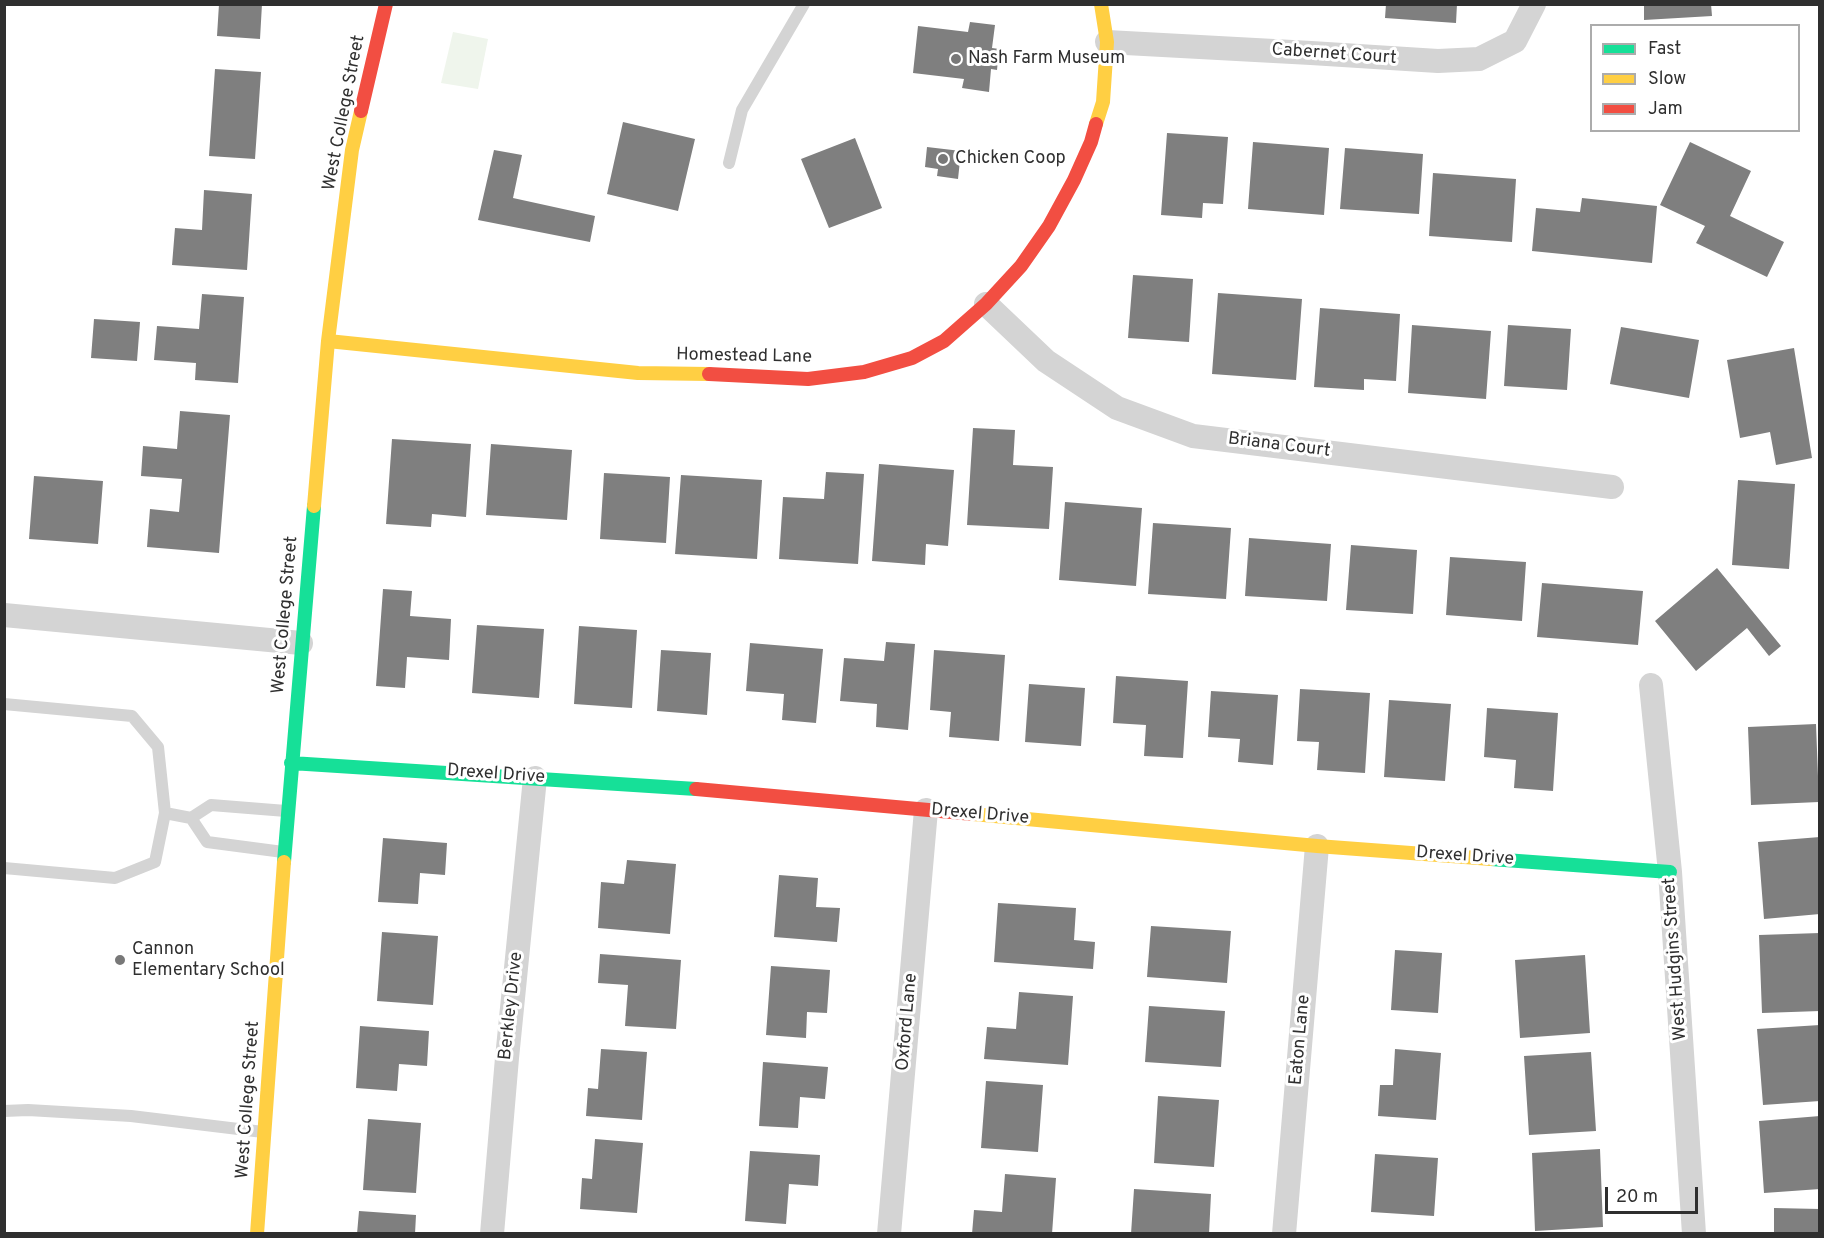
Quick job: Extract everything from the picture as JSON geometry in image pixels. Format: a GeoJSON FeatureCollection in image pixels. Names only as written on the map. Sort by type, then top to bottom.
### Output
{"type":"FeatureCollection","features":[{"type":"Feature","properties":{"kind":"street","name":"West College Street"},"geometry":{"type":"LineString","coordinates":[[257,1233],[287,811],[328,341],[352,150],[386,4]]}},
{"type":"Feature","properties":{"kind":"street","name":"Homestead Lane"},"geometry":{"type":"LineString","coordinates":[[328,341],[638,374],[737,374],[808,379],[864,372],[912,358],[944,341],[986,304],[1021,266],[1044,234],[1074,180],[1091,142],[1103,102],[1107,42],[1101,4]]}},
{"type":"Feature","properties":{"kind":"street","name":"Cabernet Court"},"geometry":{"type":"LineString","coordinates":[[1107,42],[1438,62],[1479,59],[1515,41],[1534,4]]}},
{"type":"Feature","properties":{"kind":"street","name":"Briana Court"},"geometry":{"type":"LineString","coordinates":[[986,304],[1046,361],[1117,408],[1193,436],[1612,487]]}},
{"type":"Feature","properties":{"kind":"street"},"geometry":{"type":"LineString","coordinates":[[4,615],[301,643]]}},
{"type":"Feature","properties":{"kind":"street","name":"West Hudgins Street"},"geometry":{"type":"LineString","coordinates":[[1651,685],[1670,872],[1694,1233]]}},
{"type":"Feature","properties":{"kind":"street","name":"Drexel Drive"},"geometry":{"type":"LineString","coordinates":[[291,763],[699,789],[1317,846],[1670,872]]}},
{"type":"Feature","properties":{"kind":"street","name":"Berkley Drive"},"geometry":{"type":"LineString","coordinates":[[492,1233],[535,778]]}},
{"type":"Feature","properties":{"kind":"street","name":"Oxford Lane"},"geometry":{"type":"LineString","coordinates":[[889,1233],[926,810]]}},
{"type":"Feature","properties":{"kind":"street","name":"Eaton Lane"},"geometry":{"type":"LineString","coordinates":[[1284,1233],[1317,846]]}},
{"type":"Feature","properties":{"kind":"lane"},"geometry":{"type":"LineString","coordinates":[[729,163],[742,110],[804,4]]}},
{"type":"Feature","properties":{"kind":"lane"},"geometry":{"type":"LineString","coordinates":[[4,704],[132,716],[158,747],[165,813],[155,862],[115,878],[4,868]]}},
{"type":"Feature","properties":{"kind":"lane"},"geometry":{"type":"LineString","coordinates":[[165,813],[191,818],[211,805],[287,811]]}},
{"type":"Feature","properties":{"kind":"lane"},"geometry":{"type":"LineString","coordinates":[[191,818],[207,842],[284,852]]}},
{"type":"Feature","properties":{"kind":"lane"},"geometry":{"type":"LineString","coordinates":[[4,1111],[27,1110],[131,1116],[264,1132]]}},
{"type":"Feature","properties":{"kind":"shaded area"},"geometry":{"type":"Polygon","coordinates":[[[453,32],[488,39],[478,89],[441,83],[453,32]]]}},
{"type":"Feature","properties":{"kind":"building"},"geometry":{"type":"Polygon","coordinates":[[[219,4],[262,4],[260,39],[217,36],[219,4]]]}},
{"type":"Feature","properties":{"kind":"building"},"geometry":{"type":"Polygon","coordinates":[[[1386,4],[1457,4],[1456,23],[1385,18],[1386,4]]]}},
{"type":"Feature","properties":{"kind":"building"},"geometry":{"type":"Polygon","coordinates":[[[1644,4],[1711,4],[1712,16],[1644,20],[1644,4]]]}},
{"type":"Feature","properties":{"kind":"building","name":"Nash Farm Museum"},"geometry":{"type":"Polygon","coordinates":[[[970,22],[995,25],[992,48],[999,49],[997,70],[991,69],[989,92],[962,88],[964,79],[913,73],[918,26],[968,32],[970,22]]]}},
{"type":"Feature","properties":{"kind":"building"},"geometry":{"type":"Polygon","coordinates":[[[215,69],[261,72],[255,159],[209,156],[215,69]]]}},
{"type":"Feature","properties":{"kind":"building"},"geometry":{"type":"Polygon","coordinates":[[[623,122],[695,139],[678,211],[607,194],[623,122]]]}},
{"type":"Feature","properties":{"kind":"building"},"geometry":{"type":"Polygon","coordinates":[[[1167,133],[1228,137],[1223,204],[1203,203],[1202,218],[1161,215],[1167,133]]]}},
{"type":"Feature","properties":{"kind":"building"},"geometry":{"type":"Polygon","coordinates":[[[855,138],[882,208],[829,228],[801,159],[855,138]]]}},
{"type":"Feature","properties":{"kind":"building"},"geometry":{"type":"Polygon","coordinates":[[[1253,142],[1329,148],[1324,215],[1248,209],[1253,142]]]}},
{"type":"Feature","properties":{"kind":"building"},"geometry":{"type":"Polygon","coordinates":[[[1690,142],[1751,171],[1730,216],[1784,242],[1767,277],[1696,243],[1705,226],[1660,205],[1690,142]]]}},
{"type":"Feature","properties":{"kind":"building","name":"Chicken Coop"},"geometry":{"type":"Polygon","coordinates":[[[927,147],[961,151],[958,179],[937,176],[938,169],[925,167],[927,147]]]}},
{"type":"Feature","properties":{"kind":"building"},"geometry":{"type":"Polygon","coordinates":[[[1345,148],[1423,154],[1419,214],[1340,209],[1345,148]]]}},
{"type":"Feature","properties":{"kind":"building"},"geometry":{"type":"Polygon","coordinates":[[[494,150],[522,155],[513,198],[595,216],[590,242],[478,220],[494,150]]]}},
{"type":"Feature","properties":{"kind":"building"},"geometry":{"type":"Polygon","coordinates":[[[1433,173],[1516,179],[1512,242],[1429,236],[1433,173]]]}},
{"type":"Feature","properties":{"kind":"building"},"geometry":{"type":"Polygon","coordinates":[[[204,190],[252,194],[247,270],[172,265],[175,228],[202,230],[204,190]]]}},
{"type":"Feature","properties":{"kind":"building"},"geometry":{"type":"Polygon","coordinates":[[[1582,198],[1657,206],[1652,263],[1532,251],[1536,208],[1580,212],[1582,198]]]}},
{"type":"Feature","properties":{"kind":"building"},"geometry":{"type":"Polygon","coordinates":[[[1133,275],[1193,279],[1189,342],[1128,338],[1133,275]]]}},
{"type":"Feature","properties":{"kind":"building"},"geometry":{"type":"Polygon","coordinates":[[[1218,293],[1302,299],[1296,380],[1212,374],[1218,293]]]}},
{"type":"Feature","properties":{"kind":"building"},"geometry":{"type":"Polygon","coordinates":[[[202,294],[244,297],[238,383],[195,380],[196,363],[154,360],[157,326],[199,329],[202,294]]]}},
{"type":"Feature","properties":{"kind":"building"},"geometry":{"type":"Polygon","coordinates":[[[1320,308],[1400,314],[1396,381],[1364,379],[1364,390],[1314,387],[1320,308]]]}},
{"type":"Feature","properties":{"kind":"building"},"geometry":{"type":"Polygon","coordinates":[[[94,319],[140,322],[137,361],[91,358],[94,319]]]}},
{"type":"Feature","properties":{"kind":"building"},"geometry":{"type":"Polygon","coordinates":[[[1412,325],[1491,331],[1486,399],[1408,393],[1412,325]]]}},
{"type":"Feature","properties":{"kind":"building"},"geometry":{"type":"Polygon","coordinates":[[[1508,325],[1571,329],[1567,390],[1504,386],[1508,325]]]}},
{"type":"Feature","properties":{"kind":"building"},"geometry":{"type":"Polygon","coordinates":[[[1621,327],[1699,340],[1689,398],[1610,384],[1621,327]]]}},
{"type":"Feature","properties":{"kind":"building"},"geometry":{"type":"Polygon","coordinates":[[[1794,348],[1812,458],[1776,465],[1770,432],[1740,438],[1727,360],[1794,348]]]}},
{"type":"Feature","properties":{"kind":"building"},"geometry":{"type":"Polygon","coordinates":[[[180,411],[230,415],[219,553],[147,547],[150,509],[179,512],[182,479],[141,476],[143,446],[177,449],[180,411]]]}},
{"type":"Feature","properties":{"kind":"building"},"geometry":{"type":"Polygon","coordinates":[[[973,428],[1015,430],[1013,465],[1053,467],[1049,529],[967,525],[973,428]]]}},
{"type":"Feature","properties":{"kind":"building"},"geometry":{"type":"Polygon","coordinates":[[[392,439],[471,444],[466,517],[432,514],[431,527],[386,524],[392,439]]]}},
{"type":"Feature","properties":{"kind":"building"},"geometry":{"type":"Polygon","coordinates":[[[491,444],[572,450],[567,520],[486,515],[491,444]]]}},
{"type":"Feature","properties":{"kind":"building"},"geometry":{"type":"Polygon","coordinates":[[[879,464],[954,470],[948,546],[926,544],[925,565],[872,561],[879,464]]]}},
{"type":"Feature","properties":{"kind":"building"},"geometry":{"type":"Polygon","coordinates":[[[826,472],[864,474],[858,564],[779,559],[783,497],[824,499],[826,472]]]}},
{"type":"Feature","properties":{"kind":"building"},"geometry":{"type":"Polygon","coordinates":[[[604,473],[670,477],[666,543],[600,539],[604,473]]]}},
{"type":"Feature","properties":{"kind":"building"},"geometry":{"type":"Polygon","coordinates":[[[681,475],[762,480],[757,559],[675,554],[681,475]]]}},
{"type":"Feature","properties":{"kind":"building"},"geometry":{"type":"Polygon","coordinates":[[[34,476],[103,481],[98,544],[29,539],[34,476]]]}},
{"type":"Feature","properties":{"kind":"building"},"geometry":{"type":"Polygon","coordinates":[[[1738,480],[1795,484],[1789,569],[1732,565],[1738,480]]]}},
{"type":"Feature","properties":{"kind":"building"},"geometry":{"type":"Polygon","coordinates":[[[1065,502],[1142,508],[1136,586],[1059,580],[1065,502]]]}},
{"type":"Feature","properties":{"kind":"building"},"geometry":{"type":"Polygon","coordinates":[[[1153,523],[1231,528],[1226,599],[1148,594],[1153,523]]]}},
{"type":"Feature","properties":{"kind":"building"},"geometry":{"type":"Polygon","coordinates":[[[1249,538],[1331,544],[1327,601],[1245,596],[1249,538]]]}},
{"type":"Feature","properties":{"kind":"building"},"geometry":{"type":"Polygon","coordinates":[[[1351,545],[1417,550],[1413,614],[1346,610],[1351,545]]]}},
{"type":"Feature","properties":{"kind":"building"},"geometry":{"type":"Polygon","coordinates":[[[1450,557],[1526,562],[1522,621],[1446,615],[1450,557]]]}},
{"type":"Feature","properties":{"kind":"building"},"geometry":{"type":"Polygon","coordinates":[[[1717,568],[1781,646],[1769,656],[1747,628],[1696,671],[1655,621],[1717,568]]]}},
{"type":"Feature","properties":{"kind":"building"},"geometry":{"type":"Polygon","coordinates":[[[1542,583],[1643,591],[1638,645],[1537,637],[1542,583]]]}},
{"type":"Feature","properties":{"kind":"building"},"geometry":{"type":"Polygon","coordinates":[[[383,589],[412,591],[410,616],[451,619],[449,660],[407,657],[405,688],[376,686],[383,589]]]}},
{"type":"Feature","properties":{"kind":"building"},"geometry":{"type":"Polygon","coordinates":[[[477,625],[544,629],[539,698],[472,693],[477,625]]]}},
{"type":"Feature","properties":{"kind":"building"},"geometry":{"type":"Polygon","coordinates":[[[579,626],[637,630],[632,708],[574,704],[579,626]]]}},
{"type":"Feature","properties":{"kind":"building"},"geometry":{"type":"Polygon","coordinates":[[[886,642],[915,644],[908,730],[876,727],[877,704],[840,701],[844,658],[884,661],[886,642]]]}},
{"type":"Feature","properties":{"kind":"building"},"geometry":{"type":"Polygon","coordinates":[[[750,643],[823,649],[816,723],[782,720],[784,694],[746,691],[750,643]]]}},
{"type":"Feature","properties":{"kind":"building"},"geometry":{"type":"Polygon","coordinates":[[[661,650],[711,653],[707,715],[657,711],[661,650]]]}},
{"type":"Feature","properties":{"kind":"building"},"geometry":{"type":"Polygon","coordinates":[[[934,650],[1005,655],[999,741],[949,737],[951,712],[930,710],[934,650]]]}},
{"type":"Feature","properties":{"kind":"building"},"geometry":{"type":"Polygon","coordinates":[[[1116,676],[1188,681],[1183,758],[1144,756],[1146,725],[1113,723],[1116,676]]]}},
{"type":"Feature","properties":{"kind":"building"},"geometry":{"type":"Polygon","coordinates":[[[1029,684],[1085,688],[1081,746],[1025,742],[1029,684]]]}},
{"type":"Feature","properties":{"kind":"building"},"geometry":{"type":"Polygon","coordinates":[[[1300,689],[1370,693],[1365,773],[1317,770],[1319,742],[1297,741],[1300,689]]]}},
{"type":"Feature","properties":{"kind":"building"},"geometry":{"type":"Polygon","coordinates":[[[1211,691],[1278,695],[1273,765],[1238,762],[1240,739],[1208,737],[1211,691]]]}},
{"type":"Feature","properties":{"kind":"building"},"geometry":{"type":"Polygon","coordinates":[[[1389,700],[1451,704],[1445,781],[1384,777],[1389,700]]]}},
{"type":"Feature","properties":{"kind":"building"},"geometry":{"type":"Polygon","coordinates":[[[1487,708],[1558,713],[1553,791],[1514,788],[1516,760],[1484,757],[1487,708]]]}},
{"type":"Feature","properties":{"kind":"building"},"geometry":{"type":"Polygon","coordinates":[[[1816,724],[1819,802],[1751,805],[1748,727],[1816,724]]]}},
{"type":"Feature","properties":{"kind":"building"},"geometry":{"type":"Polygon","coordinates":[[[1820,837],[1820,914],[1764,919],[1758,842],[1820,837]]]}},
{"type":"Feature","properties":{"kind":"building"},"geometry":{"type":"Polygon","coordinates":[[[383,838],[447,843],[445,875],[420,873],[418,904],[378,902],[383,838]]]}},
{"type":"Feature","properties":{"kind":"building"},"geometry":{"type":"Polygon","coordinates":[[[627,860],[676,864],[670,934],[598,928],[601,882],[624,884],[627,860]]]}},
{"type":"Feature","properties":{"kind":"building"},"geometry":{"type":"Polygon","coordinates":[[[779,875],[818,878],[816,907],[840,908],[837,942],[774,937],[779,875]]]}},
{"type":"Feature","properties":{"kind":"building"},"geometry":{"type":"Polygon","coordinates":[[[998,903],[1076,908],[1074,940],[1095,942],[1093,969],[994,962],[998,903]]]}},
{"type":"Feature","properties":{"kind":"building"},"geometry":{"type":"Polygon","coordinates":[[[1151,926],[1231,931],[1227,983],[1147,977],[1151,926]]]}},
{"type":"Feature","properties":{"kind":"building"},"geometry":{"type":"Polygon","coordinates":[[[382,932],[438,936],[433,1005],[377,1001],[382,932]]]}},
{"type":"Feature","properties":{"kind":"building"},"geometry":{"type":"Polygon","coordinates":[[[1820,933],[1820,1011],[1762,1013],[1759,935],[1820,933]]]}},
{"type":"Feature","properties":{"kind":"building"},"geometry":{"type":"Polygon","coordinates":[[[1395,950],[1442,953],[1438,1013],[1391,1010],[1395,950]]]}},
{"type":"Feature","properties":{"kind":"building"},"geometry":{"type":"Polygon","coordinates":[[[600,954],[681,960],[676,1029],[625,1026],[628,985],[598,983],[600,954]]]}},
{"type":"Feature","properties":{"kind":"building"},"geometry":{"type":"Polygon","coordinates":[[[1585,955],[1590,1033],[1520,1038],[1515,960],[1585,955]]]}},
{"type":"Feature","properties":{"kind":"building"},"geometry":{"type":"Polygon","coordinates":[[[771,966],[830,970],[827,1013],[807,1012],[806,1038],[766,1035],[771,966]]]}},
{"type":"Feature","properties":{"kind":"building"},"geometry":{"type":"Polygon","coordinates":[[[1019,992],[1073,996],[1068,1065],[984,1059],[987,1027],[1016,1029],[1019,992]]]}},
{"type":"Feature","properties":{"kind":"building"},"geometry":{"type":"Polygon","coordinates":[[[1149,1006],[1225,1011],[1221,1067],[1145,1062],[1149,1006]]]}},
{"type":"Feature","properties":{"kind":"building"},"geometry":{"type":"Polygon","coordinates":[[[1820,1025],[1820,1101],[1763,1105],[1757,1029],[1820,1025]]]}},
{"type":"Feature","properties":{"kind":"building"},"geometry":{"type":"Polygon","coordinates":[[[360,1026],[429,1031],[427,1066],[399,1064],[397,1091],[356,1088],[360,1026]]]}},
{"type":"Feature","properties":{"kind":"building"},"geometry":{"type":"Polygon","coordinates":[[[601,1049],[647,1052],[642,1120],[586,1116],[588,1088],[598,1089],[601,1049]]]}},
{"type":"Feature","properties":{"kind":"building"},"geometry":{"type":"Polygon","coordinates":[[[1395,1049],[1441,1053],[1436,1120],[1378,1116],[1380,1085],[1393,1085],[1395,1049]]]}},
{"type":"Feature","properties":{"kind":"building"},"geometry":{"type":"Polygon","coordinates":[[[1591,1052],[1596,1131],[1529,1135],[1524,1056],[1591,1052]]]}},
{"type":"Feature","properties":{"kind":"building"},"geometry":{"type":"Polygon","coordinates":[[[763,1062],[828,1067],[825,1099],[800,1097],[798,1128],[759,1126],[763,1062]]]}},
{"type":"Feature","properties":{"kind":"building"},"geometry":{"type":"Polygon","coordinates":[[[986,1081],[1043,1085],[1038,1152],[981,1148],[986,1081]]]}},
{"type":"Feature","properties":{"kind":"building"},"geometry":{"type":"Polygon","coordinates":[[[1158,1096],[1219,1100],[1214,1167],[1154,1163],[1158,1096]]]}},
{"type":"Feature","properties":{"kind":"building"},"geometry":{"type":"Polygon","coordinates":[[[1820,1116],[1820,1189],[1764,1193],[1759,1121],[1820,1116]]]}},
{"type":"Feature","properties":{"kind":"building"},"geometry":{"type":"Polygon","coordinates":[[[368,1119],[421,1123],[416,1193],[363,1190],[368,1119]]]}},
{"type":"Feature","properties":{"kind":"building"},"geometry":{"type":"Polygon","coordinates":[[[595,1139],[643,1143],[637,1213],[580,1209],[582,1178],[592,1179],[595,1139]]]}},
{"type":"Feature","properties":{"kind":"building"},"geometry":{"type":"Polygon","coordinates":[[[1600,1149],[1603,1227],[1535,1231],[1532,1153],[1600,1149]]]}},
{"type":"Feature","properties":{"kind":"building"},"geometry":{"type":"Polygon","coordinates":[[[750,1151],[820,1155],[818,1186],[789,1184],[786,1224],[745,1221],[750,1151]]]}},
{"type":"Feature","properties":{"kind":"building"},"geometry":{"type":"Polygon","coordinates":[[[1375,1154],[1438,1158],[1434,1216],[1371,1212],[1375,1154]]]}},
{"type":"Feature","properties":{"kind":"building"},"geometry":{"type":"Polygon","coordinates":[[[1005,1174],[1056,1178],[1052,1234],[972,1234],[974,1210],[1002,1212],[1005,1174]]]}},
{"type":"Feature","properties":{"kind":"building"},"geometry":{"type":"Polygon","coordinates":[[[1134,1189],[1211,1194],[1209,1234],[1131,1234],[1134,1189]]]}},
{"type":"Feature","properties":{"kind":"building"},"geometry":{"type":"Polygon","coordinates":[[[1774,1208],[1820,1209],[1820,1234],[1774,1234],[1774,1208]]]}},
{"type":"Feature","properties":{"kind":"building"},"geometry":{"type":"Polygon","coordinates":[[[359,1211],[416,1215],[415,1234],[357,1234],[359,1211]]]}},
{"type":"Feature","properties":{"kind":"traffic: fast"},"geometry":{"type":"LineString","coordinates":[[284,862],[314,506]]}},
{"type":"Feature","properties":{"kind":"traffic: fast"},"geometry":{"type":"LineString","coordinates":[[291,763],[696,789]]}},
{"type":"Feature","properties":{"kind":"traffic: fast"},"geometry":{"type":"LineString","coordinates":[[1491,859],[1670,872]]}},
{"type":"Feature","properties":{"kind":"traffic: slow"},"geometry":{"type":"LineString","coordinates":[[1096,124],[1103,102],[1107,42],[1101,4]]}},
{"type":"Feature","properties":{"kind":"traffic: slow"},"geometry":{"type":"LineString","coordinates":[[314,506],[328,341],[352,150],[361,111]]}},
{"type":"Feature","properties":{"kind":"traffic: slow"},"geometry":{"type":"LineString","coordinates":[[328,341],[638,373],[709,374]]}},
{"type":"Feature","properties":{"kind":"traffic: slow"},"geometry":{"type":"LineString","coordinates":[[973,814],[1317,846],[1491,859]]}},
{"type":"Feature","properties":{"kind":"traffic: slow"},"geometry":{"type":"LineString","coordinates":[[257,1234],[284,862]]}},
{"type":"Feature","properties":{"kind":"traffic: jam"},"geometry":{"type":"LineString","coordinates":[[361,111],[386,4]]}},
{"type":"Feature","properties":{"kind":"traffic: jam"},"geometry":{"type":"LineString","coordinates":[[709,374],[808,379],[864,372],[912,358],[944,341],[986,304],[1021,266],[1049,226],[1074,180],[1091,142],[1096,124]]}},
{"type":"Feature","properties":{"kind":"traffic: jam"},"geometry":{"type":"LineString","coordinates":[[696,789],[973,814]]}},
{"type":"Feature","properties":{"kind":"place","name":"Nash Farm Museum"},"geometry":{"type":"Point","coordinates":[956,59]}},
{"type":"Feature","properties":{"kind":"place","name":"Chicken Coop"},"geometry":{"type":"Point","coordinates":[943,159]}},
{"type":"Feature","properties":{"kind":"place","name":"Cannon Elementary School"},"geometry":{"type":"Point","coordinates":[120,960]}}]}
